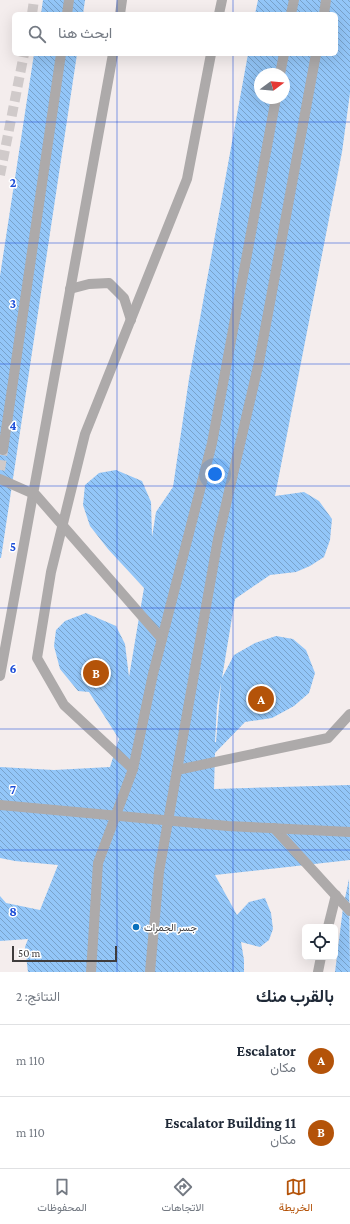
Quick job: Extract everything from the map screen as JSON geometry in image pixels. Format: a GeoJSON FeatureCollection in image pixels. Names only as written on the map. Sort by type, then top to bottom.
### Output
{"type":"FeatureCollection","features":[{"type":"Feature","properties":{"kind":"street"},"geometry":{"type":"LineString","coordinates":[[67,12],[69,0]]}},
{"type":"Feature","properties":{"kind":"street"},"geometry":{"type":"LineString","coordinates":[[120,12],[122,0]]}},
{"type":"Feature","properties":{"kind":"street"},"geometry":{"type":"LineString","coordinates":[[219,12],[222,0]]}},
{"type":"Feature","properties":{"kind":"street"},"geometry":{"type":"LineString","coordinates":[[291,12],[294,0]]}},
{"type":"Feature","properties":{"kind":"street"},"geometry":{"type":"LineString","coordinates":[[324,12],[326,0]]}},
{"type":"Feature","properties":{"kind":"street"},"geometry":{"type":"LineString","coordinates":[[3,450],[61,56]]}},
{"type":"Feature","properties":{"kind":"street"},"geometry":{"type":"LineString","coordinates":[[0,676],[113,56]]}},
{"type":"Feature","properties":{"kind":"street"},"geometry":{"type":"LineString","coordinates":[[133,769],[64,705],[37,658],[51,572],[85,434],[187,179],[211,56]]}},
{"type":"Feature","properties":{"kind":"street"},"geometry":{"type":"LineString","coordinates":[[281,68],[284,56]]}},
{"type":"Feature","properties":{"kind":"street"},"geometry":{"type":"LineString","coordinates":[[150,972],[159,872],[218,540],[259,362],[316,56]]}},
{"type":"Feature","properties":{"kind":"street"},"geometry":{"type":"LineString","coordinates":[[91,972],[98,863],[133,769],[153,674],[212,443],[275,104]]}},
{"type":"Feature","properties":{"kind":"street"},"geometry":{"type":"LineString","coordinates":[[70,289],[89,284],[109,283],[124,298],[131,320]]}},
{"type":"Feature","properties":{"kind":"street"},"geometry":{"type":"LineString","coordinates":[[0,479],[36,495],[162,639]]}},
{"type":"Feature","properties":{"kind":"street"},"geometry":{"type":"LineString","coordinates":[[177,770],[328,738],[350,714]]}},
{"type":"Feature","properties":{"kind":"street"},"geometry":{"type":"LineString","coordinates":[[0,805],[228,826],[350,832]]}},
{"type":"Feature","properties":{"kind":"street"},"geometry":{"type":"LineString","coordinates":[[274,828],[350,911]]}},
{"type":"Feature","properties":{"kind":"street"},"geometry":{"type":"LineString","coordinates":[[329,924],[336,896]]}},
{"type":"Feature","properties":{"kind":"street"},"geometry":{"type":"LineString","coordinates":[[318,972],[320,960]]}},
{"type":"Feature","properties":{"kind":"building"},"geometry":{"type":"Polygon","coordinates":[[[43,0],[85,0],[83,12],[41,12],[43,0]]]}},
{"type":"Feature","properties":{"kind":"building"},"geometry":{"type":"Polygon","coordinates":[[[258,0],[350,0],[350,93],[342,152],[275,496],[304,492],[319,501],[332,519],[330,540],[324,557],[310,566],[296,572],[270,575],[235,599],[222,678],[234,655],[255,643],[276,636],[293,639],[306,650],[315,673],[309,693],[294,706],[272,718],[245,722],[215,753],[214,789],[350,785],[350,860],[215,875],[237,915],[249,902],[265,898],[271,913],[273,929],[269,940],[260,947],[241,942],[244,972],[28,972],[25,947],[28,939],[0,941],[0,896],[6,903],[40,910],[58,865],[0,858],[0,767],[54,770],[110,767],[119,739],[89,692],[78,691],[60,669],[54,646],[56,630],[65,621],[86,613],[116,626],[125,644],[129,677],[144,588],[108,549],[90,526],[83,505],[85,485],[99,473],[116,470],[142,481],[151,502],[152,537],[156,512],[173,487],[189,379],[248,56],[338,56],[338,12],[255,12],[258,0]],[[221,683],[217,706],[216,742],[221,683]]]}},
{"type":"Feature","properties":{"kind":"building"},"geometry":{"type":"Polygon","coordinates":[[[34,56],[77,56],[1,558],[0,558],[0,276],[34,56]]]}},
{"type":"Feature","properties":{"kind":"building"},"geometry":{"type":"Polygon","coordinates":[[[349,879],[350,972],[335,972],[336,960],[338,960],[343,908],[349,879]]]}},
{"type":"Feature","properties":{"kind":"tunnel"},"geometry":{"type":"LineString","coordinates":[[32,12],[34,0]]}},
{"type":"Feature","properties":{"kind":"tunnel"},"geometry":{"type":"LineString","coordinates":[[0,175],[24,56]]}},
{"type":"Feature","properties":{"kind":"tunnel"},"geometry":{"type":"LineString","coordinates":[[0,470],[3,450]]}},
{"type":"Feature","properties":{"kind":"place","name":"Escalator Building 11"},"geometry":{"type":"Point","coordinates":[96,673]}},
{"type":"Feature","properties":{"kind":"place","name":"Escalator"},"geometry":{"type":"Point","coordinates":[261,699]}},
{"type":"Feature","properties":{"kind":"place","name":"جسر الجمرات"},"geometry":{"type":"Point","coordinates":[136,927]}}]}
